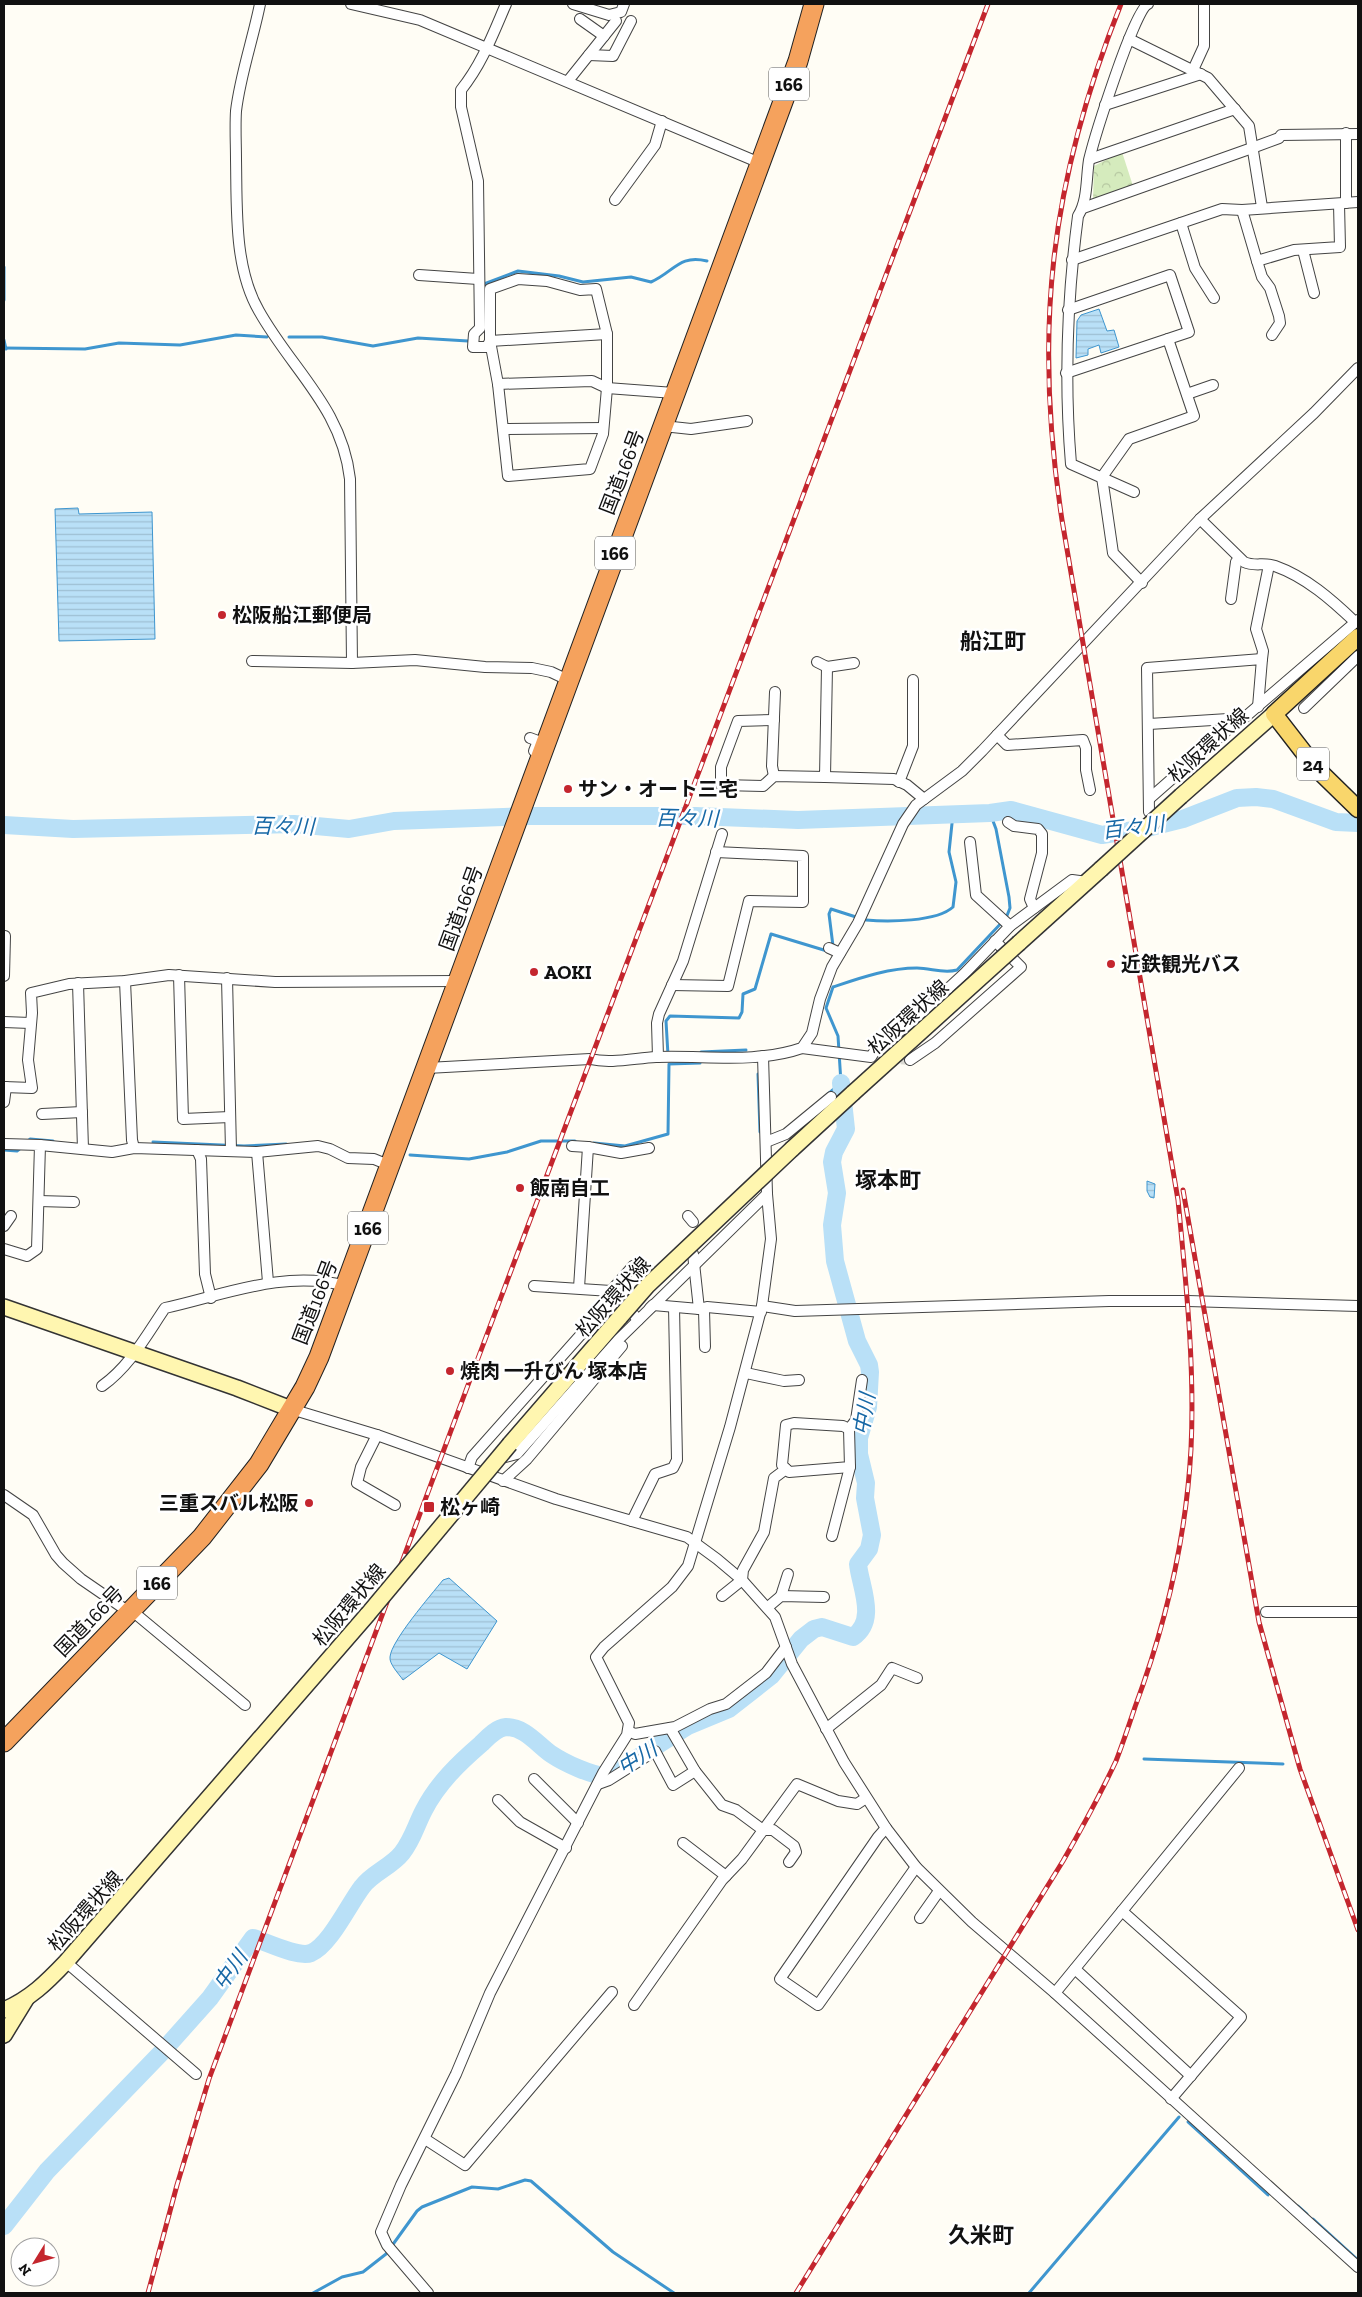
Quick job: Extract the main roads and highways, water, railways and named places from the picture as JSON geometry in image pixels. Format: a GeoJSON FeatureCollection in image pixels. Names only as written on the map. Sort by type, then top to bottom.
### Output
{"type":"FeatureCollection","features":[{"type":"Feature","properties":{"kind":"highway","name":"国道166号"},"geometry":{"type":"LineString","coordinates":[[4,1742],[202,1537],[259,1464],[319,1357],[798,61],[814,4]]}},
{"type":"Feature","properties":{"kind":"main road"},"geometry":{"type":"LineString","coordinates":[[1274,714],[1357,627]]}},
{"type":"Feature","properties":{"kind":"main road","name":"松阪環状線"},"geometry":{"type":"LineString","coordinates":[[4,2010],[26,1999],[44,1986],[66,1962],[368,1614],[497,1459],[646,1286],[792,1149],[1274,714]]}},
{"type":"Feature","properties":{"kind":"main road","name":"24"},"geometry":{"type":"LineString","coordinates":[[1274,714],[1316,767],[1358,809]]}},
{"type":"Feature","properties":{"kind":"main road"},"geometry":{"type":"LineString","coordinates":[[4,1307],[291,1409]]}},
{"type":"Feature","properties":{"kind":"main road"},"geometry":{"type":"LineString","coordinates":[[4,2035],[26,1999]]}},
{"type":"Feature","properties":{"kind":"water"},"geometry":{"type":"Polygon","coordinates":[[[1099,309],[1107,331],[1114,330],[1119,347],[1101,353],[1099,345],[1088,349],[1088,355],[1076,358],[1077,321],[1081,315],[1099,309]]]}},
{"type":"Feature","properties":{"kind":"water"},"geometry":{"type":"Polygon","coordinates":[[[78,508],[79,514],[152,512],[155,639],[59,641],[55,509],[78,508]]]}},
{"type":"Feature","properties":{"kind":"water"},"geometry":{"type":"Polygon","coordinates":[[[1147,1181],[1155,1184],[1154,1198],[1150,1197],[1147,1191],[1147,1181]]]}},
{"type":"Feature","properties":{"kind":"water"},"geometry":{"type":"Polygon","coordinates":[[[449,1578],[497,1621],[467,1669],[439,1653],[403,1680],[391,1663],[392,1650],[421,1607],[443,1580],[449,1578]]]}},
{"type":"Feature","properties":{"kind":"waterway"},"geometry":{"type":"LineString","coordinates":[[484,287],[484,284],[518,271],[559,276],[583,282],[631,277],[651,282],[683,262],[697,259],[707,261]]}},
{"type":"Feature","properties":{"kind":"waterway"},"geometry":{"type":"LineString","coordinates":[[4,267],[4,300]]}},
{"type":"Feature","properties":{"kind":"waterway"},"geometry":{"type":"LineString","coordinates":[[4,348],[85,349],[119,343],[180,345],[236,335],[267,337]]}},
{"type":"Feature","properties":{"kind":"waterway"},"geometry":{"type":"LineString","coordinates":[[289,337],[322,337],[373,346],[418,338],[468,341]]}},
{"type":"Feature","properties":{"kind":"waterway"},"geometry":{"type":"LineString","coordinates":[[4,340],[6,349]]}},
{"type":"Feature","properties":{"kind":"waterway","name":"百々川"},"geometry":{"type":"LineString","coordinates":[[4,825],[73,829],[294,824],[349,829],[394,821],[528,816],[695,816],[798,820],[990,813],[1011,810],[1102,835],[1147,828],[1183,819],[1237,798],[1256,797],[1273,799],[1336,822],[1358,823]]}},
{"type":"Feature","properties":{"kind":"waterway"},"geometry":{"type":"LineString","coordinates":[[828,1094],[841,1083],[838,1036],[826,1008],[833,987],[874,974],[906,968],[957,970],[1006,918],[1010,908],[1009,897],[996,829],[990,813]]}},
{"type":"Feature","properties":{"kind":"waterway"},"geometry":{"type":"LineString","coordinates":[[866,920],[911,920],[936,916],[953,907],[956,882],[949,852],[953,814]]}},
{"type":"Feature","properties":{"kind":"waterway"},"geometry":{"type":"LineString","coordinates":[[833,946],[829,914],[831,909],[856,917]]}},
{"type":"Feature","properties":{"kind":"waterway"},"geometry":{"type":"LineString","coordinates":[[668,1055],[666,1021],[670,1016],[739,1018],[742,1012],[743,994],[755,989],[771,934],[827,951]]}},
{"type":"Feature","properties":{"kind":"waterway"},"geometry":{"type":"LineString","coordinates":[[701,1052],[746,1050]]}},
{"type":"Feature","properties":{"kind":"waterway"},"geometry":{"type":"LineString","coordinates":[[594,1143],[625,1146],[668,1134],[669,1064],[700,1063]]}},
{"type":"Feature","properties":{"kind":"waterway"},"geometry":{"type":"LineString","coordinates":[[758,1074],[760,1132]]}},
{"type":"Feature","properties":{"kind":"waterway","name":"中川"},"geometry":{"type":"LineString","coordinates":[[4,2226],[47,2171],[161,2053],[210,1998],[253,1938],[291,1952],[305,1954],[318,1949],[325,1942],[366,1882],[402,1853],[430,1800],[442,1782],[496,1731],[506,1727],[519,1730],[551,1754],[564,1761],[585,1771],[607,1777],[688,1726],[729,1709],[771,1676],[801,1639],[814,1629],[822,1627],[853,1637],[860,1630],[865,1622],[866,1602],[858,1564],[869,1549],[872,1535],[865,1498],[866,1483],[859,1454],[859,1438],[868,1407],[870,1372],[869,1365],[857,1341],[835,1261],[832,1225],[837,1193],[832,1162],[834,1152],[846,1129],[841,1083]]}},
{"type":"Feature","properties":{"kind":"waterway"},"geometry":{"type":"LineString","coordinates":[[28,1141],[30,1139],[53,1141]]}},
{"type":"Feature","properties":{"kind":"waterway"},"geometry":{"type":"LineString","coordinates":[[410,1155],[469,1159],[507,1152],[541,1141],[575,1141]]}},
{"type":"Feature","properties":{"kind":"waterway"},"geometry":{"type":"LineString","coordinates":[[153,1142],[244,1146],[286,1144]]}},
{"type":"Feature","properties":{"kind":"waterway"},"geometry":{"type":"LineString","coordinates":[[4,1150],[17,1151],[22,1147]]}},
{"type":"Feature","properties":{"kind":"waterway"},"geometry":{"type":"LineString","coordinates":[[1144,1759],[1283,1764]]}},
{"type":"Feature","properties":{"kind":"waterway"},"geometry":{"type":"LineString","coordinates":[[1029,2293],[1179,2117]]}},
{"type":"Feature","properties":{"kind":"waterway"},"geometry":{"type":"LineString","coordinates":[[1188,2122],[1268,2195]]}},
{"type":"Feature","properties":{"kind":"waterway"},"geometry":{"type":"LineString","coordinates":[[313,2293],[342,2277],[363,2272],[386,2254],[417,2211],[422,2207],[472,2187],[498,2189],[525,2180],[531,2181],[613,2252],[674,2293]]}},
{"type":"Feature","properties":{"kind":"waterway"},"geometry":{"type":"LineString","coordinates":[[1298,2206],[1307,2214]]}},
{"type":"Feature","properties":{"kind":"waterway"},"geometry":{"type":"LineString","coordinates":[[1313,2219],[1358,2260]]}},
{"type":"Feature","properties":{"kind":"tunnel"},"geometry":{"type":"LineString","coordinates":[[871,1057],[910,1060]]}},
{"type":"Feature","properties":{"kind":"railway"},"geometry":{"type":"LineString","coordinates":[[148,2293],[177,2185],[209,2079],[988,4]]}},
{"type":"Feature","properties":{"kind":"railway"},"geometry":{"type":"LineString","coordinates":[[796,2293],[1063,1861],[1104,1786],[1121,1748],[1156,1644],[1173,1581],[1184,1516],[1191,1449],[1192,1387],[1189,1324],[1178,1200],[1062,520],[1053,451],[1049,385],[1049,321],[1054,258],[1063,196],[1078,133],[1097,70],[1121,4]]}},
{"type":"Feature","properties":{"kind":"railway"},"geometry":{"type":"LineString","coordinates":[[1183,1190],[1259,1622],[1300,1769],[1358,1930]]}},
{"type":"Feature","properties":{"kind":"place","name":"松阪船江郵便局"},"geometry":{"type":"Point","coordinates":[222,615]}},
{"type":"Feature","properties":{"kind":"place","name":"サン・オート三宅"},"geometry":{"type":"Point","coordinates":[568,789]}},
{"type":"Feature","properties":{"kind":"place","name":"近鉄観光バス"},"geometry":{"type":"Point","coordinates":[1111,964]}},
{"type":"Feature","properties":{"kind":"place","name":"AOKI"},"geometry":{"type":"Point","coordinates":[534,972]}},
{"type":"Feature","properties":{"kind":"place","name":"飯南自工"},"geometry":{"type":"Point","coordinates":[520,1188]}},
{"type":"Feature","properties":{"kind":"place","name":"焼肉 一升びん 塚本店"},"geometry":{"type":"Point","coordinates":[450,1371]}},
{"type":"Feature","properties":{"kind":"place","name":"三重スバル松阪"},"geometry":{"type":"Point","coordinates":[309,1503]}},
{"type":"Feature","properties":{"kind":"place","name":"松ヶ崎"},"geometry":{"type":"Point","coordinates":[429,1507]}},
{"type":"Feature","properties":{"kind":"district","name":"船江町"},"geometry":{"type":"Point","coordinates":[993,641]}},
{"type":"Feature","properties":{"kind":"district","name":"塚本町"},"geometry":{"type":"Point","coordinates":[888,1180]}},
{"type":"Feature","properties":{"kind":"district","name":"久米町"},"geometry":{"type":"Point","coordinates":[981,2235]}}]}
